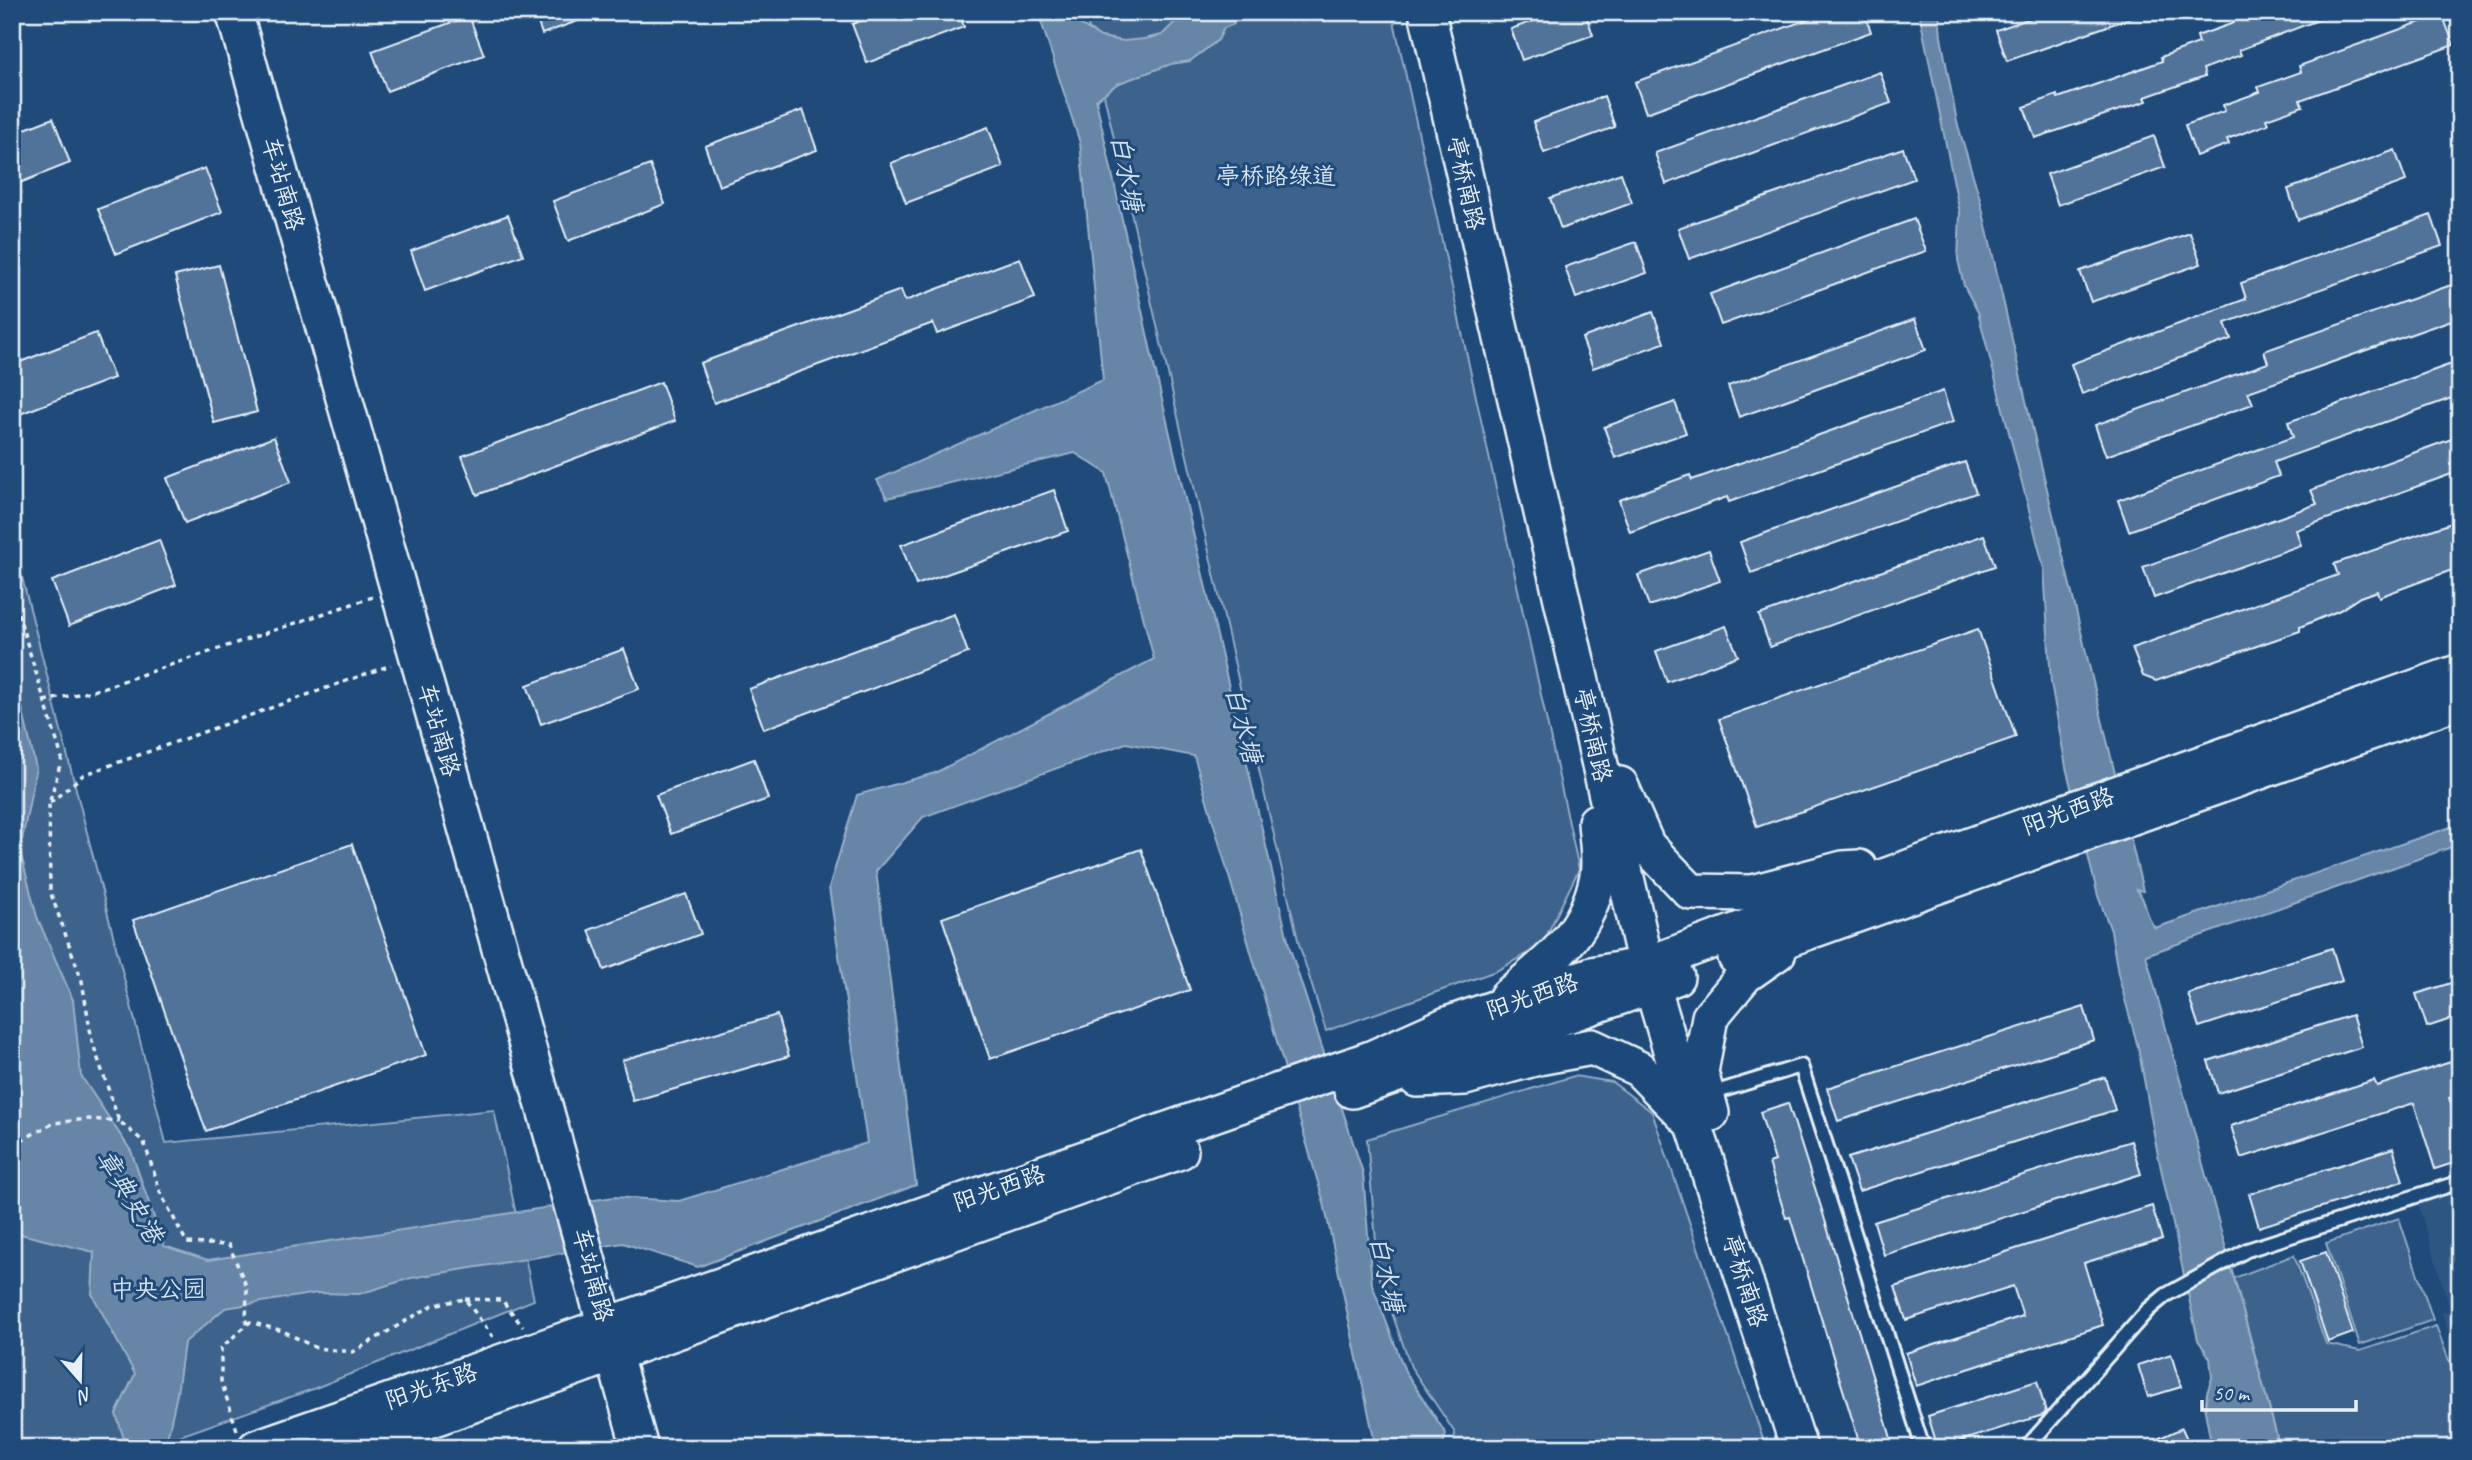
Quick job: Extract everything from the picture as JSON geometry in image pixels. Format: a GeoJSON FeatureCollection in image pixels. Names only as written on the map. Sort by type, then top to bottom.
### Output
{"type":"FeatureCollection","features":[{"type":"Feature","properties":{"kind":"street","name":"亭桥南路"},"geometry":{"type":"LineString","coordinates":[[1427,12],[1649,975],[1700,1110],[1714,1185],[1799,1448]]}},
{"type":"Feature","properties":{"kind":"street","name":"车站南路"},"geometry":{"type":"LineString","coordinates":[[232,16],[418,655],[516,1010],[589,1258],[640,1448]]}},
{"type":"Feature","properties":{"kind":"street","name":"阳光西路"},"geometry":{"type":"LineString","coordinates":[[1375,1070],[1447,1025],[1592,975],[1649,975],[1808,931],[2060,828],[2145,797],[2460,671]]}},
{"type":"Feature","properties":{"kind":"street","name":"阳光西路"},"geometry":{"type":"LineString","coordinates":[[2145,797],[2460,700]]}},
{"type":"Feature","properties":{"kind":"street"},"geometry":{"type":"LineString","coordinates":[[1586,707],[1647,846],[1691,892],[1752,893],[1843,869],[1922,863]]}},
{"type":"Feature","properties":{"kind":"street"},"geometry":{"type":"LineString","coordinates":[[1492,1010],[1560,952],[1587,915],[1598,873],[1586,707]]}},
{"type":"Feature","properties":{"kind":"street","name":"阳光西路"},"geometry":{"type":"LineString","coordinates":[[610,1338],[1649,975],[1922,863],[2060,828]]}},
{"type":"Feature","properties":{"kind":"street"},"geometry":{"type":"LineString","coordinates":[[1700,1110],[1700,1072],[1710,1017],[1745,975],[1808,931]]}},
{"type":"Feature","properties":{"kind":"street"},"geometry":{"type":"LineString","coordinates":[[1375,1070],[1465,1077],[1538,1057],[1592,1046],[1639,1069],[1700,1110]]}},
{"type":"Feature","properties":{"kind":"street","name":"阳光东路"},"geometry":{"type":"LineString","coordinates":[[249,1442],[539,1349],[610,1338]]}},
{"type":"Feature","properties":{"kind":"street","name":"阳光东路"},"geometry":{"type":"LineString","coordinates":[[350,1448],[610,1338]]}},
{"type":"Feature","properties":{"kind":"lane"},"geometry":{"type":"LineString","coordinates":[[1700,1110],[1801,1066],[1923,1448]]}},
{"type":"Feature","properties":{"kind":"lane"},"geometry":{"type":"LineString","coordinates":[[2026,1448],[2139,1321],[2166,1295],[2247,1250],[2460,1182]]}},
{"type":"Feature","properties":{"kind":"path"},"geometry":{"type":"LineString","coordinates":[[44,701],[93,691],[398,588]]}},
{"type":"Feature","properties":{"kind":"path"},"geometry":{"type":"LineString","coordinates":[[12,594],[62,758],[48,804],[50,891],[82,981],[92,1041],[119,1121],[144,1142],[161,1194],[187,1243],[229,1245],[247,1288],[246,1325]]}},
{"type":"Feature","properties":{"kind":"path"},"geometry":{"type":"LineString","coordinates":[[48,804],[83,775],[418,655]]}},
{"type":"Feature","properties":{"kind":"path"},"geometry":{"type":"LineString","coordinates":[[12,1145],[54,1123],[87,1119],[119,1121]]}},
{"type":"Feature","properties":{"kind":"path"},"geometry":{"type":"LineString","coordinates":[[465,1299],[489,1330],[505,1360]]}},
{"type":"Feature","properties":{"kind":"path"},"geometry":{"type":"LineString","coordinates":[[249,1442],[234,1427],[221,1381],[221,1348],[250,1322],[283,1331],[316,1348],[353,1352],[433,1305],[465,1299],[502,1300],[539,1349]]}},
{"type":"Feature","properties":{"kind":"shaded area"},"geometry":{"type":"Polygon","coordinates":[[[2460,1188],[2460,1305],[2450,1308],[2417,1201],[2460,1188]]]}},
{"type":"Feature","properties":{"kind":"shaded area"},"geometry":{"type":"Polygon","coordinates":[[[2460,1307],[2460,1366],[2442,1313],[2460,1307]]]}},
{"type":"Feature","properties":{"kind":"green space","name":"亭桥路绿道"},"geometry":{"type":"Polygon","coordinates":[[[1085,12],[1392,12],[1579,869],[1542,945],[1496,971],[1326,1031],[1299,944],[1085,12]]]}},
{"type":"Feature","properties":{"kind":"green space","name":"中央公园"},"geometry":{"type":"Polygon","coordinates":[[[12,538],[166,1143],[494,1110],[534,1300],[313,1389],[146,1448],[12,1448],[12,538]]]}},
{"type":"Feature","properties":{"kind":"green space"},"geometry":{"type":"Polygon","coordinates":[[[1574,1076],[1612,1082],[1652,1112],[1766,1448],[1454,1448],[1455,1433],[1411,1367],[1379,1276],[1367,1139],[1574,1076]]]}},
{"type":"Feature","properties":{"kind":"green space"},"geometry":{"type":"Polygon","coordinates":[[[2399,1218],[2433,1320],[2360,1345],[2326,1243],[2399,1218]]]}},
{"type":"Feature","properties":{"kind":"green space"},"geometry":{"type":"Polygon","coordinates":[[[2294,1255],[2326,1344],[2360,1351],[2436,1326],[2460,1390],[2460,1448],[2280,1448],[2234,1278],[2294,1255]]]}},
{"type":"Feature","properties":{"kind":"water","name":"章典史港"},"geometry":{"type":"Polygon","coordinates":[[[1038,12],[1077,12],[1080,24],[1101,37],[1124,41],[1162,35],[1185,12],[1237,12],[1233,18],[1234,24],[1224,28],[1218,40],[1190,61],[1171,64],[1117,84],[1096,100],[1153,361],[1290,949],[1363,1173],[1372,1284],[1405,1371],[1446,1434],[1442,1448],[1376,1448],[1324,1203],[1194,756],[1126,743],[923,817],[876,871],[916,1185],[698,1267],[623,1243],[411,1278],[359,1294],[317,1293],[225,1308],[184,1343],[177,1394],[165,1448],[127,1448],[116,1414],[135,1374],[92,1294],[94,1252],[12,1232],[12,665],[36,768],[20,851],[37,917],[73,1000],[81,1076],[131,1151],[164,1246],[208,1260],[614,1197],[679,1201],[867,1143],[829,888],[857,795],[935,773],[1154,659],[1106,473],[1075,453],[887,498],[877,480],[1103,380],[1080,143],[1038,12]]]}},
{"type":"Feature","properties":{"kind":"water"},"geometry":{"type":"Polygon","coordinates":[[[1919,12],[1939,12],[1957,122],[1980,199],[2143,891],[2137,890],[2155,928],[2460,824],[2460,844],[2146,955],[2280,1448],[2212,1448],[2205,1411],[2212,1378],[2210,1358],[2198,1340],[2138,1047],[2118,974],[2111,931],[2098,896],[2066,767],[2051,683],[2044,568],[1978,312],[1964,286],[1958,260],[1960,213],[1919,12]]]}},
{"type":"Feature","properties":{"kind":"building"},"geometry":{"type":"Polygon","coordinates":[[[534,12],[597,12],[597,14],[542,34],[534,12]]]}},
{"type":"Feature","properties":{"kind":"building"},"geometry":{"type":"Polygon","coordinates":[[[883,12],[959,12],[964,27],[867,63],[852,24],[883,12]]]}},
{"type":"Feature","properties":{"kind":"building"},"geometry":{"type":"Polygon","coordinates":[[[1558,12],[1585,12],[1593,35],[1522,60],[1511,29],[1558,12]]]}},
{"type":"Feature","properties":{"kind":"building"},"geometry":{"type":"Polygon","coordinates":[[[1828,12],[1864,12],[1871,32],[1646,113],[1635,82],[1828,12]]]}},
{"type":"Feature","properties":{"kind":"building"},"geometry":{"type":"Polygon","coordinates":[[[2048,12],[2139,12],[2139,15],[2007,61],[1996,30],[2048,12]]]}},
{"type":"Feature","properties":{"kind":"building"},"geometry":{"type":"Polygon","coordinates":[[[2248,12],[2334,14],[2239,50],[2241,55],[2203,69],[2205,76],[2145,97],[2147,101],[2035,138],[2024,107],[2057,95],[2058,98],[2162,61],[2161,57],[2199,43],[2197,36],[2234,23],[2232,18],[2248,12]]]}},
{"type":"Feature","properties":{"kind":"building"},"geometry":{"type":"Polygon","coordinates":[[[2442,14],[2454,45],[2300,100],[2303,106],[2266,119],[2268,124],[2227,139],[2229,144],[2196,156],[2185,125],[2225,111],[2223,105],[2260,92],[2258,87],[2301,72],[2299,66],[2442,14]]]}},
{"type":"Feature","properties":{"kind":"building"},"geometry":{"type":"Polygon","coordinates":[[[469,16],[484,55],[387,91],[372,51],[469,16]]]}},
{"type":"Feature","properties":{"kind":"building"},"geometry":{"type":"Polygon","coordinates":[[[1880,72],[1891,103],[1666,184],[1655,153],[1880,72]]]}},
{"type":"Feature","properties":{"kind":"building"},"geometry":{"type":"Polygon","coordinates":[[[1604,96],[1615,127],[1544,153],[1533,122],[1604,96]]]}},
{"type":"Feature","properties":{"kind":"building"},"geometry":{"type":"Polygon","coordinates":[[[803,110],[817,150],[719,186],[705,146],[803,110]]]}},
{"type":"Feature","properties":{"kind":"building"},"geometry":{"type":"Polygon","coordinates":[[[53,118],[70,163],[12,186],[12,134],[53,118]]]}},
{"type":"Feature","properties":{"kind":"building"},"geometry":{"type":"Polygon","coordinates":[[[988,127],[1003,167],[906,203],[891,163],[988,127]]]}},
{"type":"Feature","properties":{"kind":"building"},"geometry":{"type":"Polygon","coordinates":[[[2154,136],[2165,167],[2058,205],[2047,174],[2154,136]]]}},
{"type":"Feature","properties":{"kind":"building"},"geometry":{"type":"Polygon","coordinates":[[[1903,148],[1914,179],[1689,259],[1678,228],[1903,148]]]}},
{"type":"Feature","properties":{"kind":"building"},"geometry":{"type":"Polygon","coordinates":[[[2395,150],[2406,181],[2298,220],[2288,189],[2395,150]]]}},
{"type":"Feature","properties":{"kind":"building"},"geometry":{"type":"Polygon","coordinates":[[[650,165],[665,204],[568,241],[553,201],[650,165]]]}},
{"type":"Feature","properties":{"kind":"building"},"geometry":{"type":"Polygon","coordinates":[[[205,168],[222,212],[116,254],[98,209],[205,168]]]}},
{"type":"Feature","properties":{"kind":"building"},"geometry":{"type":"Polygon","coordinates":[[[1621,173],[1632,203],[1561,229],[1550,198],[1621,173]]]}},
{"type":"Feature","properties":{"kind":"building"},"geometry":{"type":"Polygon","coordinates":[[[508,215],[523,255],[425,291],[411,251],[508,215]]]}},
{"type":"Feature","properties":{"kind":"building"},"geometry":{"type":"Polygon","coordinates":[[[2431,215],[2442,246],[2225,323],[2231,339],[2082,394],[2071,364],[2246,299],[2241,283],[2431,215]]]}},
{"type":"Feature","properties":{"kind":"building"},"geometry":{"type":"Polygon","coordinates":[[[1914,219],[1926,251],[1721,325],[1710,294],[1914,219]]]}},
{"type":"Feature","properties":{"kind":"building"},"geometry":{"type":"Polygon","coordinates":[[[2190,233],[2201,264],[2091,302],[2080,271],[2190,233]]]}},
{"type":"Feature","properties":{"kind":"building"},"geometry":{"type":"Polygon","coordinates":[[[1636,242],[1647,273],[1576,298],[1565,267],[1636,242]]]}},
{"type":"Feature","properties":{"kind":"building"},"geometry":{"type":"Polygon","coordinates":[[[1020,258],[1035,298],[937,334],[933,323],[714,403],[700,363],[901,290],[905,301],[1020,258]]]}},
{"type":"Feature","properties":{"kind":"building"},"geometry":{"type":"Polygon","coordinates":[[[219,265],[257,412],[214,423],[175,276],[219,265]]]}},
{"type":"Feature","properties":{"kind":"building"},"geometry":{"type":"Polygon","coordinates":[[[2454,284],[2460,299],[2460,317],[2248,392],[2253,404],[2106,456],[2095,425],[2268,363],[2264,351],[2454,284]]]}},
{"type":"Feature","properties":{"kind":"building"},"geometry":{"type":"Polygon","coordinates":[[[1653,312],[1664,343],[1593,368],[1582,338],[1653,312]]]}},
{"type":"Feature","properties":{"kind":"building"},"geometry":{"type":"Polygon","coordinates":[[[1915,319],[1926,350],[1739,417],[1728,386],[1915,319]]]}},
{"type":"Feature","properties":{"kind":"building"},"geometry":{"type":"Polygon","coordinates":[[[96,333],[114,378],[12,417],[12,365],[96,333]]]}},
{"type":"Feature","properties":{"kind":"building"},"geometry":{"type":"Polygon","coordinates":[[[2460,361],[2460,395],[2274,462],[2279,476],[2129,531],[2118,500],[2293,437],[2288,422],[2460,361]]]}},
{"type":"Feature","properties":{"kind":"building"},"geometry":{"type":"Polygon","coordinates":[[[661,382],[675,421],[477,495],[462,456],[661,382]]]}},
{"type":"Feature","properties":{"kind":"building"},"geometry":{"type":"Polygon","coordinates":[[[1943,391],[1953,422],[1729,502],[1727,497],[1630,532],[1619,500],[1690,475],[1692,480],[1943,391]]]}},
{"type":"Feature","properties":{"kind":"building"},"geometry":{"type":"Polygon","coordinates":[[[1675,402],[1686,433],[1615,458],[1604,427],[1675,402]]]}},
{"type":"Feature","properties":{"kind":"building"},"geometry":{"type":"Polygon","coordinates":[[[2460,436],[2460,471],[2296,530],[2301,545],[2154,598],[2143,567],[2317,504],[2311,490],[2460,436]]]}},
{"type":"Feature","properties":{"kind":"building"},"geometry":{"type":"Polygon","coordinates":[[[274,437],[291,482],[185,523],[167,478],[274,437]]]}},
{"type":"Feature","properties":{"kind":"building"},"geometry":{"type":"Polygon","coordinates":[[[1965,462],[1976,493],[1751,573],[1740,542],[1965,462]]]}},
{"type":"Feature","properties":{"kind":"building"},"geometry":{"type":"Polygon","coordinates":[[[1054,490],[1068,531],[916,585],[901,545],[1054,490]]]}},
{"type":"Feature","properties":{"kind":"building"},"geometry":{"type":"Polygon","coordinates":[[[2460,520],[2460,567],[2379,597],[2377,591],[2360,597],[2340,610],[2300,627],[2300,631],[2156,681],[2143,676],[2132,648],[2338,575],[2334,564],[2460,520]]]}},
{"type":"Feature","properties":{"kind":"building"},"geometry":{"type":"Polygon","coordinates":[[[1984,535],[1995,566],[1770,647],[1759,615],[1984,535]]]}},
{"type":"Feature","properties":{"kind":"building"},"geometry":{"type":"Polygon","coordinates":[[[159,540],[176,585],[69,626],[52,581],[159,540]]]}},
{"type":"Feature","properties":{"kind":"building"},"geometry":{"type":"Polygon","coordinates":[[[1709,550],[1720,581],[1649,606],[1638,575],[1709,550]]]}},
{"type":"Feature","properties":{"kind":"building"},"geometry":{"type":"Polygon","coordinates":[[[954,614],[968,653],[764,729],[749,689],[954,614]]]}},
{"type":"Feature","properties":{"kind":"building"},"geometry":{"type":"Polygon","coordinates":[[[1726,626],[1738,656],[1667,682],[1656,651],[1726,626]]]}},
{"type":"Feature","properties":{"kind":"building"},"geometry":{"type":"Polygon","coordinates":[[[1978,629],[2016,737],[1757,827],[1719,719],[1978,629]]]}},
{"type":"Feature","properties":{"kind":"building"},"geometry":{"type":"Polygon","coordinates":[[[624,649],[639,689],[541,724],[527,685],[624,649]]]}},
{"type":"Feature","properties":{"kind":"building"},"geometry":{"type":"Polygon","coordinates":[[[754,759],[768,799],[671,834],[656,795],[754,759]]]}},
{"type":"Feature","properties":{"kind":"building"},"geometry":{"type":"Polygon","coordinates":[[[352,844],[426,1055],[206,1131],[133,920],[352,844]]]}},
{"type":"Feature","properties":{"kind":"building"},"geometry":{"type":"Polygon","coordinates":[[[1141,849],[1190,990],[990,1059],[942,918],[1141,849]]]}},
{"type":"Feature","properties":{"kind":"building"},"geometry":{"type":"Polygon","coordinates":[[[686,894],[701,934],[604,970],[589,930],[686,894]]]}},
{"type":"Feature","properties":{"kind":"building"},"geometry":{"type":"Polygon","coordinates":[[[2332,948],[2342,981],[2199,1027],[2188,994],[2332,948]]]}},
{"type":"Feature","properties":{"kind":"building"},"geometry":{"type":"Polygon","coordinates":[[[2460,980],[2460,1016],[2427,1027],[2416,994],[2460,980]]]}},
{"type":"Feature","properties":{"kind":"building"},"geometry":{"type":"Polygon","coordinates":[[[2084,1007],[2094,1040],[1838,1121],[1827,1088],[2084,1007]]]}},
{"type":"Feature","properties":{"kind":"building"},"geometry":{"type":"Polygon","coordinates":[[[777,1015],[789,1056],[633,1101],[622,1060],[777,1015]]]}},
{"type":"Feature","properties":{"kind":"building"},"geometry":{"type":"Polygon","coordinates":[[[2352,1015],[2362,1047],[2218,1093],[2208,1061],[2352,1015]]]}},
{"type":"Feature","properties":{"kind":"building"},"geometry":{"type":"Polygon","coordinates":[[[2460,1059],[2460,1095],[2449,1098],[2460,1131],[2460,1161],[2435,1169],[2414,1103],[2241,1158],[2231,1126],[2374,1080],[2377,1086],[2460,1059]]]}},
{"type":"Feature","properties":{"kind":"building"},"geometry":{"type":"Polygon","coordinates":[[[2105,1077],[2115,1110],[1859,1191],[1848,1158],[2105,1077]]]}},
{"type":"Feature","properties":{"kind":"building"},"geometry":{"type":"Polygon","coordinates":[[[1788,1103],[1894,1448],[1861,1448],[1790,1217],[1786,1218],[1769,1163],[1775,1161],[1760,1112],[1788,1103]]]}},
{"type":"Feature","properties":{"kind":"building"},"geometry":{"type":"Polygon","coordinates":[[[2131,1141],[2141,1174],[1884,1255],[1874,1222],[2131,1141]]]}},
{"type":"Feature","properties":{"kind":"building"},"geometry":{"type":"Polygon","coordinates":[[[2393,1148],[2403,1181],[2259,1227],[2249,1194],[2393,1148]]]}},
{"type":"Feature","properties":{"kind":"building"},"geometry":{"type":"Polygon","coordinates":[[[2152,1206],[2162,1239],[2084,1263],[2103,1325],[1916,1386],[1906,1353],[2023,1316],[2013,1286],[1906,1320],[1895,1287],[2152,1206]]]}},
{"type":"Feature","properties":{"kind":"building"},"geometry":{"type":"Polygon","coordinates":[[[2326,1252],[2353,1333],[2328,1342],[2300,1261],[2326,1252]]]}},
{"type":"Feature","properties":{"kind":"building"},"geometry":{"type":"Polygon","coordinates":[[[2171,1354],[2181,1387],[2148,1397],[2138,1365],[2171,1354]]]}},
{"type":"Feature","properties":{"kind":"building"},"geometry":{"type":"Polygon","coordinates":[[[2037,1381],[2046,1412],[2043,1415],[1938,1448],[1928,1416],[2037,1381]]]}},
{"type":"Feature","properties":{"kind":"building"},"geometry":{"type":"Polygon","coordinates":[[[2182,1428],[2191,1448],[2137,1448],[2182,1428]]]}},
{"type":"Feature","properties":{"kind":"water label","name":"白水塘"},"geometry":{"type":"Point","coordinates":[1127,173]}},
{"type":"Feature","properties":{"kind":"water label","name":"白水塘"},"geometry":{"type":"Point","coordinates":[1244,725]}},
{"type":"Feature","properties":{"kind":"water label","name":"白水塘"},"geometry":{"type":"Point","coordinates":[1387,1274]}}]}
